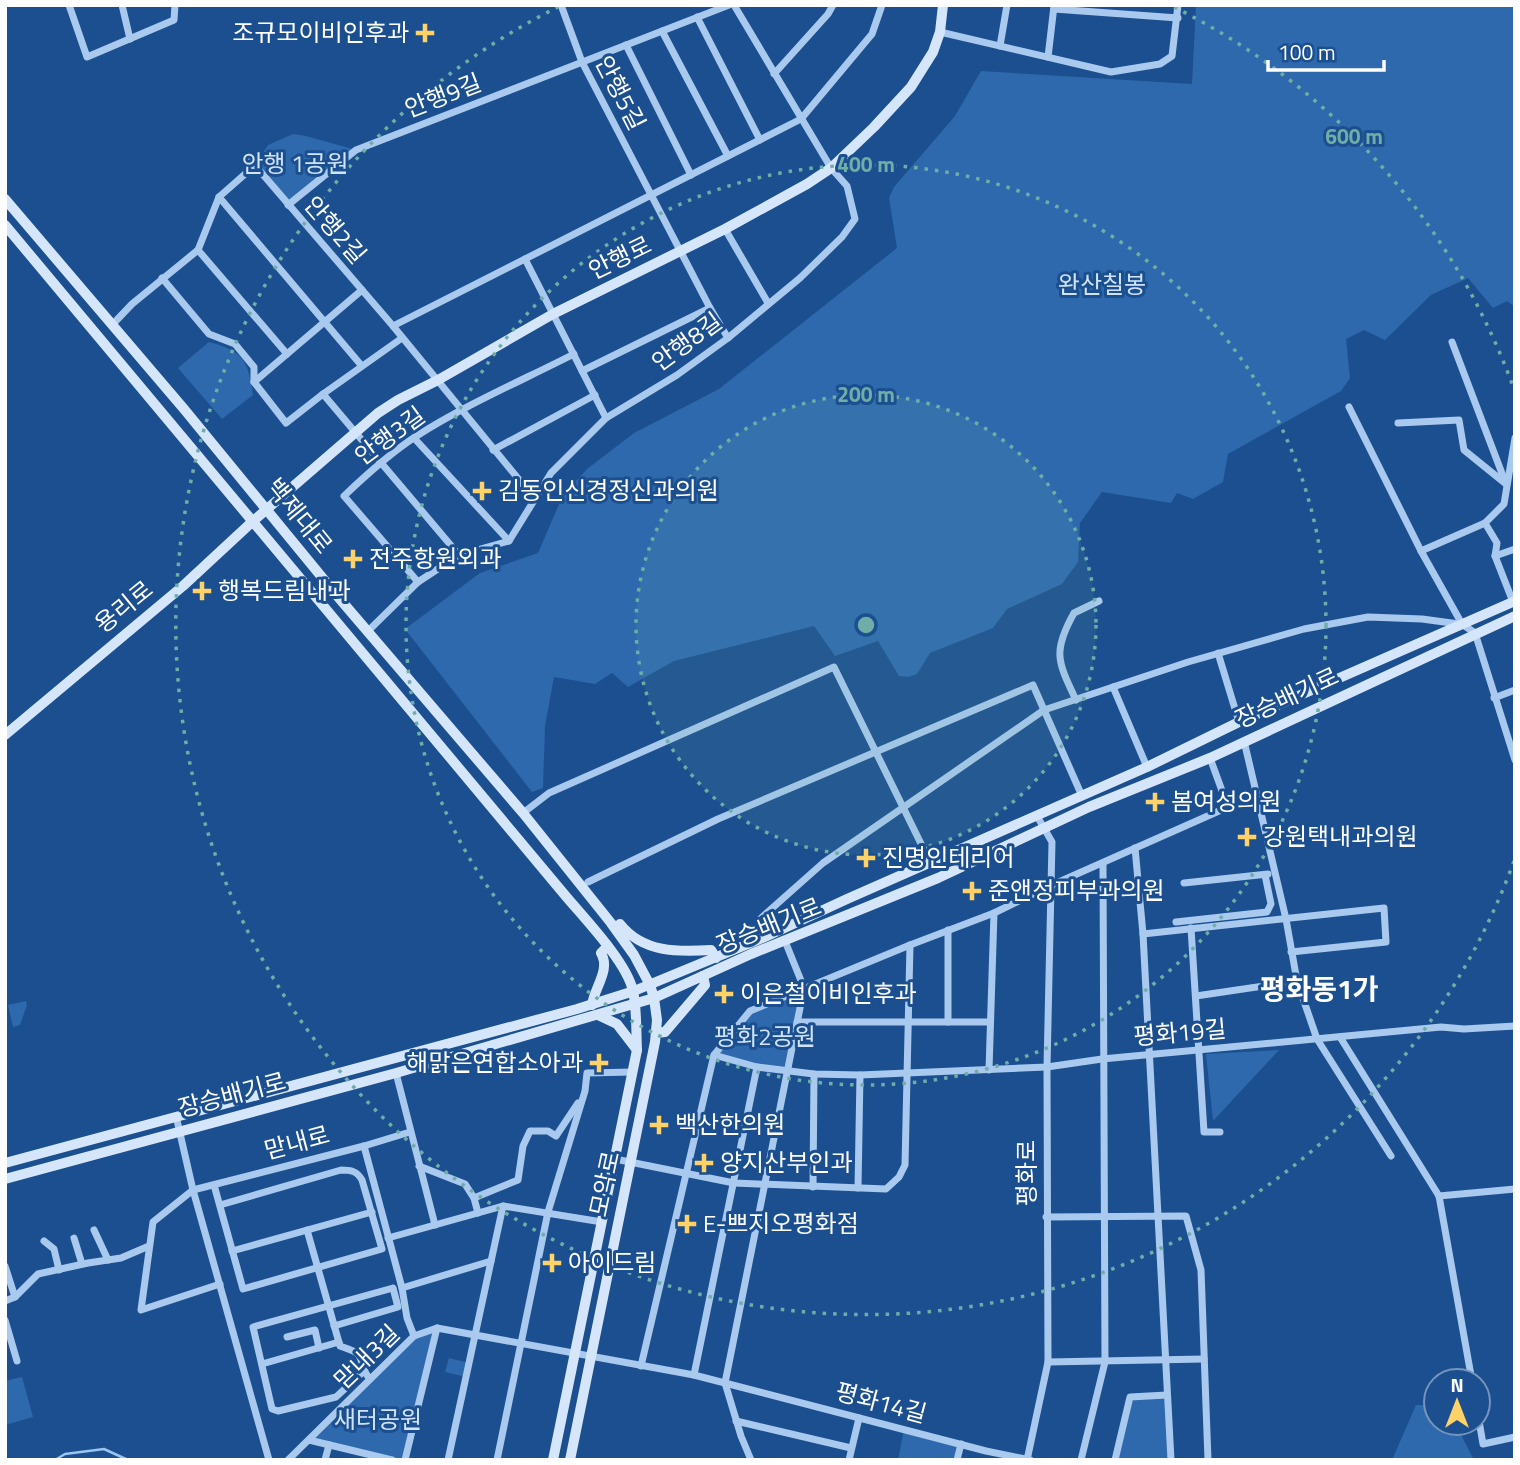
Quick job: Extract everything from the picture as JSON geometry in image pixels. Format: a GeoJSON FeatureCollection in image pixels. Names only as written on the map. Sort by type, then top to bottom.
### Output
{"type":"FeatureCollection","features":[{"type":"Feature","properties":{"kind":"street"},"geometry":{"type":"LineString","coordinates":[[69,5],[87,57],[174,20],[175,5]]}},
{"type":"Feature","properties":{"kind":"street"},"geometry":{"type":"LineString","coordinates":[[122,5],[130,39]]}},
{"type":"Feature","properties":{"kind":"street","name":"안행5길"},"geometry":{"type":"LineString","coordinates":[[561,5],[583,62],[728,338]]}},
{"type":"Feature","properties":{"kind":"street"},"geometry":{"type":"LineString","coordinates":[[731,5],[831,168]]}},
{"type":"Feature","properties":{"kind":"street","name":"안행9길"},"geometry":{"type":"LineString","coordinates":[[288,205],[356,150],[731,5]]}},
{"type":"Feature","properties":{"kind":"street"},"geometry":{"type":"LineString","coordinates":[[774,74],[820,24],[833,5]]}},
{"type":"Feature","properties":{"kind":"street"},"geometry":{"type":"LineString","coordinates":[[393,326],[801,119],[872,34],[882,5]]}},
{"type":"Feature","properties":{"kind":"street","name":"안행로"},"geometry":{"type":"LineString","coordinates":[[268,510],[354,433],[398,400],[553,314],[725,229],[831,168],[911,87],[933,52],[940,32],[943,5]]}},
{"type":"Feature","properties":{"kind":"street"},"geometry":{"type":"LineString","coordinates":[[1000,46],[1007,5]]}},
{"type":"Feature","properties":{"kind":"street"},"geometry":{"type":"LineString","coordinates":[[940,32],[1111,72],[1160,64],[1172,56],[1178,5]]}},
{"type":"Feature","properties":{"kind":"street"},"geometry":{"type":"LineString","coordinates":[[1048,57],[1054,7],[1178,19]]}},
{"type":"Feature","properties":{"kind":"street"},"geometry":{"type":"LineString","coordinates":[[697,18],[760,140]]}},
{"type":"Feature","properties":{"kind":"street"},"geometry":{"type":"LineString","coordinates":[[662,31],[728,156]]}},
{"type":"Feature","properties":{"kind":"street"},"geometry":{"type":"LineString","coordinates":[[625,45],[691,175]]}},
{"type":"Feature","properties":{"kind":"street","name":"안행2길"},"geometry":{"type":"LineString","coordinates":[[247,156],[438,380]]}},
{"type":"Feature","properties":{"kind":"street"},"geometry":{"type":"LineString","coordinates":[[113,324],[132,303],[198,250],[219,197],[254,166]]}},
{"type":"Feature","properties":{"kind":"street","name":"안행8길"},"geometry":{"type":"LineString","coordinates":[[509,541],[551,473],[606,418],[677,375],[728,338],[808,271],[842,237],[855,219],[847,186],[831,168]]}},
{"type":"Feature","properties":{"kind":"street"},"geometry":{"type":"LineString","coordinates":[[219,197],[361,365]]}},
{"type":"Feature","properties":{"kind":"street","name":"백제대로"},"geometry":{"type":"LineString","coordinates":[[5,198],[566,866],[621,935],[650,985],[654,998]]}},
{"type":"Feature","properties":{"kind":"street","name":"백제대로"},"geometry":{"type":"LineString","coordinates":[[5,225],[607,947],[629,979],[634,991],[635,1005]]}},
{"type":"Feature","properties":{"kind":"street"},"geometry":{"type":"LineString","coordinates":[[725,229],[768,303]]}},
{"type":"Feature","properties":{"kind":"street"},"geometry":{"type":"LineString","coordinates":[[198,250],[287,354]]}},
{"type":"Feature","properties":{"kind":"street"},"geometry":{"type":"LineString","coordinates":[[525,259],[606,418]]}},
{"type":"Feature","properties":{"kind":"street"},"geometry":{"type":"LineString","coordinates":[[162,278],[209,334],[235,344],[254,368],[254,383],[286,423],[361,365],[402,338]]}},
{"type":"Feature","properties":{"kind":"street","name":"안행2길"},"geometry":{"type":"LineString","coordinates":[[254,383],[362,290]]}},
{"type":"Feature","properties":{"kind":"street"},"geometry":{"type":"LineString","coordinates":[[582,371],[710,308]]}},
{"type":"Feature","properties":{"kind":"street"},"geometry":{"type":"LineString","coordinates":[[1452,342],[1506,484]]}},
{"type":"Feature","properties":{"kind":"street","name":"안행3길"},"geometry":{"type":"LineString","coordinates":[[418,582],[344,496],[380,463],[414,438],[574,354]]}},
{"type":"Feature","properties":{"kind":"street","name":"안행3길"},"geometry":{"type":"LineString","coordinates":[[438,380],[534,498]]}},
{"type":"Feature","properties":{"kind":"street"},"geometry":{"type":"LineString","coordinates":[[323,394],[459,555]]}},
{"type":"Feature","properties":{"kind":"street"},"geometry":{"type":"LineString","coordinates":[[493,450],[594,395]]}},
{"type":"Feature","properties":{"kind":"street"},"geometry":{"type":"LineString","coordinates":[[1349,407],[1421,551],[1462,624],[1475,633],[1515,760]]}},
{"type":"Feature","properties":{"kind":"street"},"geometry":{"type":"LineString","coordinates":[[1398,424],[1459,420],[1464,450],[1506,484]]}},
{"type":"Feature","properties":{"kind":"street"},"geometry":{"type":"LineString","coordinates":[[367,632],[418,582],[459,555],[509,541],[414,438]]}},
{"type":"Feature","properties":{"kind":"street"},"geometry":{"type":"LineString","coordinates":[[1421,551],[1485,523],[1504,504],[1515,438]]}},
{"type":"Feature","properties":{"kind":"street","name":"용리로"},"geometry":{"type":"LineString","coordinates":[[5,735],[183,586],[268,510]]}},
{"type":"Feature","properties":{"kind":"street"},"geometry":{"type":"LineString","coordinates":[[1485,523],[1497,543],[1495,556],[1514,602]]}},
{"type":"Feature","properties":{"kind":"street"},"geometry":{"type":"LineString","coordinates":[[1495,556],[1515,549]]}},
{"type":"Feature","properties":{"kind":"street"},"geometry":{"type":"LineString","coordinates":[[1076,700],[1059,660],[1059,643],[1074,613],[1099,601]]}},
{"type":"Feature","properties":{"kind":"street","name":"장승배기로"},"geometry":{"type":"LineString","coordinates":[[8,1178],[396,1073],[595,1010],[1038,816],[1238,722],[1514,602]]}},
{"type":"Feature","properties":{"kind":"street"},"geometry":{"type":"LineString","coordinates":[[765,937],[760,919],[823,863],[1044,710],[1218,653],[1304,629],[1368,617],[1462,624]]}},
{"type":"Feature","properties":{"kind":"street","name":"장승배기로"},"geometry":{"type":"LineString","coordinates":[[6,1158],[595,1010],[635,1005],[751,954],[888,900],[1089,807],[1210,758],[1475,633],[1515,617]]}},
{"type":"Feature","properties":{"kind":"street"},"geometry":{"type":"LineString","coordinates":[[1218,653],[1238,722]]}},
{"type":"Feature","properties":{"kind":"street"},"geometry":{"type":"LineString","coordinates":[[523,813],[549,793],[834,667],[930,862]]}},
{"type":"Feature","properties":{"kind":"street"},"geometry":{"type":"LineString","coordinates":[[588,882],[718,819],[1033,685],[1082,796]]}},
{"type":"Feature","properties":{"kind":"street"},"geometry":{"type":"LineString","coordinates":[[1114,687],[1147,767]]}},
{"type":"Feature","properties":{"kind":"street"},"geometry":{"type":"LineString","coordinates":[[1494,698],[1515,690]]}},
{"type":"Feature","properties":{"kind":"street"},"geometry":{"type":"LineString","coordinates":[[1244,741],[1286,919],[1297,981],[1317,1039],[1391,1156]]}},
{"type":"Feature","properties":{"kind":"street"},"geometry":{"type":"LineString","coordinates":[[641,1366],[714,1055],[750,1011],[910,945],[994,914],[1052,885],[1228,807],[1210,758]]}},
{"type":"Feature","properties":{"kind":"street","name":"평화로"},"geometry":{"type":"LineString","coordinates":[[1028,1459],[1048,1362],[1047,1067],[1052,842],[1038,816]]}},
{"type":"Feature","properties":{"kind":"street"},"geometry":{"type":"LineString","coordinates":[[1135,848],[1143,934],[1171,1460]]}},
{"type":"Feature","properties":{"kind":"street"},"geometry":{"type":"LineString","coordinates":[[566,866],[572,863],[628,933],[655,947],[677,952],[711,950],[716,958]]}},
{"type":"Feature","properties":{"kind":"street"},"geometry":{"type":"LineString","coordinates":[[1081,1460],[1105,1362],[1103,864]]}},
{"type":"Feature","properties":{"kind":"street"},"geometry":{"type":"LineString","coordinates":[[1184,883],[1275,874]]}},
{"type":"Feature","properties":{"kind":"street"},"geometry":{"type":"LineString","coordinates":[[1176,922],[1267,912],[1271,905],[1265,875]]}},
{"type":"Feature","properties":{"kind":"street"},"geometry":{"type":"LineString","coordinates":[[1143,934],[1384,908],[1386,942],[1292,952]]}},
{"type":"Feature","properties":{"kind":"street"},"geometry":{"type":"LineString","coordinates":[[989,1070],[994,914]]}},
{"type":"Feature","properties":{"kind":"street"},"geometry":{"type":"LineString","coordinates":[[1191,928],[1204,1132],[1220,1132]]}},
{"type":"Feature","properties":{"kind":"street"},"geometry":{"type":"LineString","coordinates":[[948,930],[948,1022]]}},
{"type":"Feature","properties":{"kind":"street"},"geometry":{"type":"LineString","coordinates":[[751,1460],[725,1383],[804,988],[785,941]]}},
{"type":"Feature","properties":{"kind":"street"},"geometry":{"type":"LineString","coordinates":[[615,1158],[734,1183],[886,1189],[899,1177],[905,1165],[910,945]]}},
{"type":"Feature","properties":{"kind":"street"},"geometry":{"type":"LineString","coordinates":[[607,947],[601,953],[604,957],[603,970],[595,1010],[617,1024],[637,1050]]}},
{"type":"Feature","properties":{"kind":"street"},"geometry":{"type":"LineString","coordinates":[[656,1032],[665,1032],[705,985],[703,976]]}},
{"type":"Feature","properties":{"kind":"street"},"geometry":{"type":"LineString","coordinates":[[1196,996],[1297,981]]}},
{"type":"Feature","properties":{"kind":"street","name":"모악로"},"geometry":{"type":"LineString","coordinates":[[570,1460],[656,1032],[654,998]]}},
{"type":"Feature","properties":{"kind":"street","name":"모악로"},"geometry":{"type":"LineString","coordinates":[[553,1460],[637,1050],[635,1005]]}},
{"type":"Feature","properties":{"kind":"street"},"geometry":{"type":"LineString","coordinates":[[797,1022],[990,1022]]}},
{"type":"Feature","properties":{"kind":"street","name":"평화19길"},"geometry":{"type":"LineString","coordinates":[[714,1055],[757,1067],[814,1074],[859,1075],[1047,1067],[1102,1059],[1441,1027],[1464,1030],[1515,1026]]}},
{"type":"Feature","properties":{"kind":"street"},"geometry":{"type":"LineString","coordinates":[[1340,1037],[1439,1196],[1470,1367]]}},
{"type":"Feature","properties":{"kind":"street"},"geometry":{"type":"LineString","coordinates":[[694,1375],[757,1067]]}},
{"type":"Feature","properties":{"kind":"street"},"geometry":{"type":"LineString","coordinates":[[496,1460],[548,1212],[583,1097],[587,1073],[633,1072]]}},
{"type":"Feature","properties":{"kind":"street"},"geometry":{"type":"LineString","coordinates":[[396,1073],[435,1225]]}},
{"type":"Feature","properties":{"kind":"street"},"geometry":{"type":"LineString","coordinates":[[813,1187],[814,1074]]}},
{"type":"Feature","properties":{"kind":"street"},"geometry":{"type":"LineString","coordinates":[[858,1188],[859,1075]]}},
{"type":"Feature","properties":{"kind":"street"},"geometry":{"type":"LineString","coordinates":[[474,1198],[519,1180],[523,1146],[530,1131],[548,1131],[556,1136],[583,1097]]}},
{"type":"Feature","properties":{"kind":"street"},"geometry":{"type":"LineString","coordinates":[[176,1116],[193,1190],[269,1460]]}},
{"type":"Feature","properties":{"kind":"street","name":"맏내로"},"geometry":{"type":"LineString","coordinates":[[220,1284],[141,1310],[153,1222],[193,1190],[410,1132]]}},
{"type":"Feature","properties":{"kind":"street"},"geometry":{"type":"LineString","coordinates":[[364,1146],[402,1288],[407,1318],[414,1336]]}},
{"type":"Feature","properties":{"kind":"street"},"geometry":{"type":"LineString","coordinates":[[6,1158],[8,1178]]}},
{"type":"Feature","properties":{"kind":"street"},"geometry":{"type":"LineString","coordinates":[[419,1166],[465,1184],[474,1198],[478,1213]]}},
{"type":"Feature","properties":{"kind":"street"},"geometry":{"type":"LineString","coordinates":[[214,1185],[243,1289],[382,1249],[362,1180],[351,1170],[341,1170],[220,1205]]}},
{"type":"Feature","properties":{"kind":"street"},"geometry":{"type":"LineString","coordinates":[[1439,1196],[1515,1189]]}},
{"type":"Feature","properties":{"kind":"street"},"geometry":{"type":"LineString","coordinates":[[448,1460],[503,1206]]}},
{"type":"Feature","properties":{"kind":"street"},"geometry":{"type":"LineString","coordinates":[[388,1238],[503,1206],[602,1222]]}},
{"type":"Feature","properties":{"kind":"street"},"geometry":{"type":"LineString","coordinates":[[232,1251],[372,1212]]}},
{"type":"Feature","properties":{"kind":"street"},"geometry":{"type":"LineString","coordinates":[[1046,1217],[1186,1216],[1201,1269],[1208,1460]]}},
{"type":"Feature","properties":{"kind":"street"},"geometry":{"type":"LineString","coordinates":[[94,1230],[108,1260]]}},
{"type":"Feature","properties":{"kind":"street"},"geometry":{"type":"LineString","coordinates":[[307,1230],[318,1267],[328,1305],[334,1326],[339,1342],[340,1346],[365,1357],[363,1372],[336,1396],[278,1412],[272,1409],[253,1327],[328,1305],[393,1288],[398,1307],[334,1326]]}},
{"type":"Feature","properties":{"kind":"street"},"geometry":{"type":"LineString","coordinates":[[74,1238],[82,1264]]}},
{"type":"Feature","properties":{"kind":"street"},"geometry":{"type":"LineString","coordinates":[[44,1241],[54,1249],[59,1269]]}},
{"type":"Feature","properties":{"kind":"street"},"geometry":{"type":"LineString","coordinates":[[5,1301],[15,1297],[38,1274],[121,1258],[149,1246]]}},
{"type":"Feature","properties":{"kind":"street"},"geometry":{"type":"LineString","coordinates":[[402,1288],[491,1261]]}},
{"type":"Feature","properties":{"kind":"street"},"geometry":{"type":"LineString","coordinates":[[5,1266],[15,1297]]}},
{"type":"Feature","properties":{"kind":"street"},"geometry":{"type":"LineString","coordinates":[[5,1320],[9,1344],[17,1361]]}},
{"type":"Feature","properties":{"kind":"street"},"geometry":{"type":"LineString","coordinates":[[405,1460],[437,1328]]}},
{"type":"Feature","properties":{"kind":"street","name":"맏내3길"},"geometry":{"type":"LineString","coordinates":[[288,1460],[414,1336],[437,1328],[575,1355]]}},
{"type":"Feature","properties":{"kind":"street"},"geometry":{"type":"LineString","coordinates":[[287,1337],[315,1330],[319,1348]]}},
{"type":"Feature","properties":{"kind":"street"},"geometry":{"type":"LineString","coordinates":[[262,1364],[339,1342]]}},
{"type":"Feature","properties":{"kind":"street","name":"평화14길"},"geometry":{"type":"LineString","coordinates":[[575,1355],[694,1375],[986,1451],[1028,1459]]}},
{"type":"Feature","properties":{"kind":"street"},"geometry":{"type":"LineString","coordinates":[[1048,1362],[1204,1359]]}},
{"type":"Feature","properties":{"kind":"street"},"geometry":{"type":"LineString","coordinates":[[363,1372],[370,1380]]}},
{"type":"Feature","properties":{"kind":"street"},"geometry":{"type":"LineString","coordinates":[[1115,1460],[1130,1397],[1167,1395]]}},
{"type":"Feature","properties":{"kind":"street"},"geometry":{"type":"LineString","coordinates":[[849,1460],[859,1418]]}},
{"type":"Feature","properties":{"kind":"street"},"geometry":{"type":"LineString","coordinates":[[736,1421],[852,1448]]}},
{"type":"Feature","properties":{"kind":"street"},"geometry":{"type":"LineString","coordinates":[[1482,1437],[1483,1444],[1515,1437]]}},
{"type":"Feature","properties":{"kind":"street"},"geometry":{"type":"LineString","coordinates":[[309,1440],[355,1455],[392,1460]]}},
{"type":"Feature","properties":{"kind":"street"},"geometry":{"type":"LineString","coordinates":[[957,1460],[961,1444]]}},
{"type":"Feature","properties":{"kind":"street"},"geometry":{"type":"LineString","coordinates":[[325,1460],[329,1445]]}},
{"type":"Feature","properties":{"kind":"street"},"geometry":{"type":"LineString","coordinates":[[984,1460],[986,1451]]}},
{"type":"Feature","properties":{"kind":"green space","name":"완산칠봉"},"geometry":{"type":"Polygon","coordinates":[[[1196,5],[1515,5],[1515,307],[1507,301],[1493,308],[1468,278],[1431,295],[1385,340],[1364,330],[1346,339],[1350,378],[1341,391],[1228,454],[1223,482],[1193,499],[1177,493],[1171,503],[1102,492],[1080,523],[1078,562],[1062,584],[1007,609],[993,628],[930,653],[917,674],[899,676],[878,641],[835,656],[814,626],[674,661],[628,687],[612,673],[595,684],[554,677],[545,726],[543,788],[532,792],[405,629],[480,573],[538,553],[563,495],[587,469],[634,433],[719,389],[897,248],[889,198],[894,187],[955,116],[981,71],[1192,84],[1196,5]]]}},
{"type":"Feature","properties":{"kind":"green space","name":"안행 1공원"},"geometry":{"type":"Polygon","coordinates":[[[293,134],[356,150],[288,205],[254,166],[268,145],[293,134]]]}},
{"type":"Feature","properties":{"kind":"green space"},"geometry":{"type":"Polygon","coordinates":[[[209,342],[237,353],[246,365],[251,383],[253,395],[222,419],[178,368],[209,342]]]}},
{"type":"Feature","properties":{"kind":"green space","name":"평화2공원"},"geometry":{"type":"Polygon","coordinates":[[[804,988],[787,1070],[714,1055],[750,1011],[804,988]]]}},
{"type":"Feature","properties":{"kind":"green space"},"geometry":{"type":"Polygon","coordinates":[[[26,1001],[20,1025],[13,1027],[8,1005],[26,1001]]]}},
{"type":"Feature","properties":{"kind":"green space"},"geometry":{"type":"Polygon","coordinates":[[[1279,1050],[1213,1121],[1206,1054],[1279,1050]]]}},
{"type":"Feature","properties":{"kind":"green space","name":"새터공원"},"geometry":{"type":"Polygon","coordinates":[[[437,1328],[405,1460],[392,1460],[309,1440],[414,1336],[437,1328]]]}},
{"type":"Feature","properties":{"kind":"green space"},"geometry":{"type":"Polygon","coordinates":[[[449,1358],[469,1363],[466,1377],[445,1372],[449,1358]]]}},
{"type":"Feature","properties":{"kind":"green space"},"geometry":{"type":"Polygon","coordinates":[[[22,1377],[33,1417],[5,1425],[5,1381],[22,1377]]]}},
{"type":"Feature","properties":{"kind":"green space"},"geometry":{"type":"Polygon","coordinates":[[[1167,1395],[1171,1460],[1115,1460],[1130,1397],[1167,1395]]]}},
{"type":"Feature","properties":{"kind":"green space"},"geometry":{"type":"Polygon","coordinates":[[[1416,1405],[1422,1405],[1422,1437],[1462,1437],[1474,1460],[1392,1460],[1416,1405]]]}},
{"type":"Feature","properties":{"kind":"green space"},"geometry":{"type":"Polygon","coordinates":[[[904,1429],[961,1444],[957,1460],[898,1460],[904,1429]]]}},
{"type":"Feature","properties":{"kind":"waterway"},"geometry":{"type":"LineString","coordinates":[[55,1460],[65,1454],[104,1449],[128,1460]]}},
{"type":"Feature","properties":{"kind":"place","name":"조규모이비인후과"},"geometry":{"type":"Point","coordinates":[425,33]}},
{"type":"Feature","properties":{"kind":"place","name":"김동인신경정신과의원"},"geometry":{"type":"Point","coordinates":[482,491]}},
{"type":"Feature","properties":{"kind":"place","name":"전주항원외과"},"geometry":{"type":"Point","coordinates":[353,559]}},
{"type":"Feature","properties":{"kind":"place","name":"행복드림내과"},"geometry":{"type":"Point","coordinates":[202,591]}},
{"type":"Feature","properties":{"kind":"place","name":"봄여성의원"},"geometry":{"type":"Point","coordinates":[1155,802]}},
{"type":"Feature","properties":{"kind":"place","name":"강원택내과의원"},"geometry":{"type":"Point","coordinates":[1247,837]}},
{"type":"Feature","properties":{"kind":"place","name":"진명인테리어"},"geometry":{"type":"Point","coordinates":[866,858]}},
{"type":"Feature","properties":{"kind":"place","name":"준앤정피부과의원"},"geometry":{"type":"Point","coordinates":[972,891]}},
{"type":"Feature","properties":{"kind":"place","name":"이은철이비인후과"},"geometry":{"type":"Point","coordinates":[724,994]}},
{"type":"Feature","properties":{"kind":"place","name":"해맑은연합소아과"},"geometry":{"type":"Point","coordinates":[599,1063]}},
{"type":"Feature","properties":{"kind":"place","name":"백산한의원"},"geometry":{"type":"Point","coordinates":[659,1125]}},
{"type":"Feature","properties":{"kind":"place","name":"양지산부인과"},"geometry":{"type":"Point","coordinates":[704,1163]}},
{"type":"Feature","properties":{"kind":"place","name":"E-쁘지오평화점"},"geometry":{"type":"Point","coordinates":[687,1224]}},
{"type":"Feature","properties":{"kind":"place","name":"아이드림"},"geometry":{"type":"Point","coordinates":[552,1263]}},
{"type":"Feature","properties":{"kind":"district","name":"평화동1가"},"geometry":{"type":"Point","coordinates":[1319,989]}}]}
